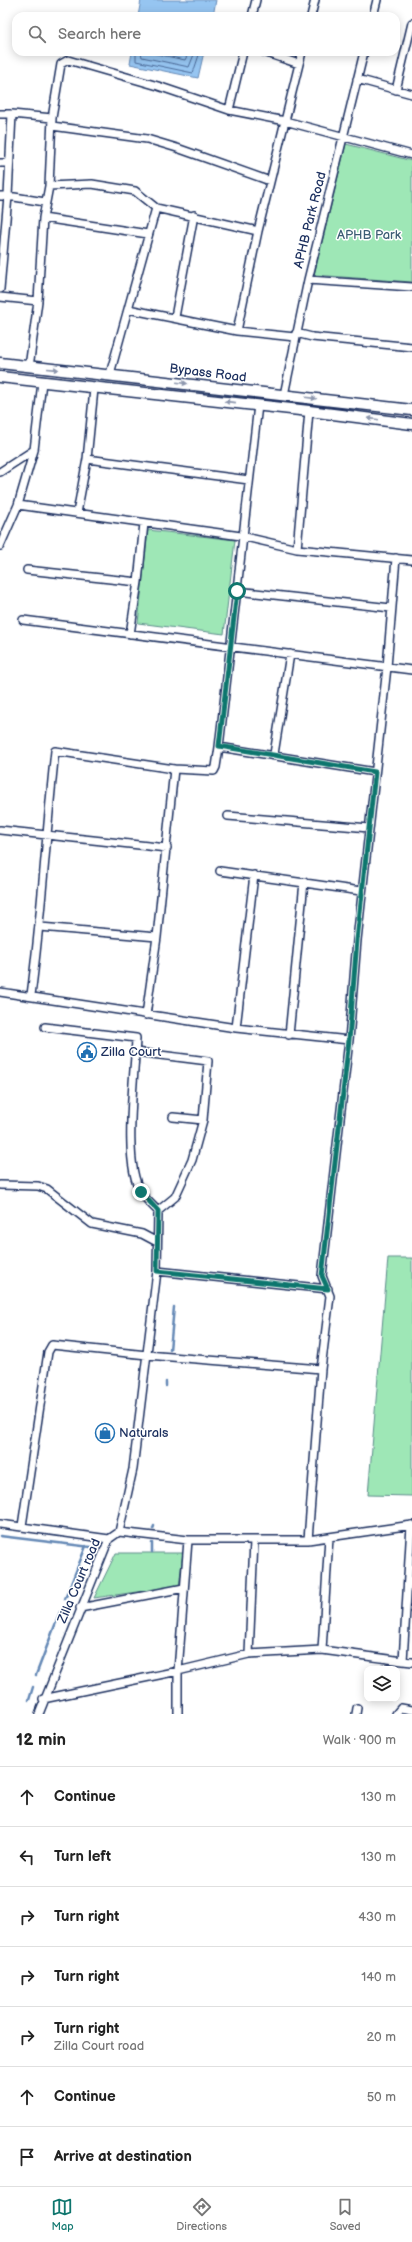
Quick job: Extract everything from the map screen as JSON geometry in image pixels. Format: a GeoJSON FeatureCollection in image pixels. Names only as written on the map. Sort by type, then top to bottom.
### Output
{"type":"FeatureCollection","features":[{"type":"Feature","properties":{"kind":"main road","name":"Bypass Road"},"geometry":{"type":"LineString","coordinates":[[0,363],[110,374],[412,410]]}},
{"type":"Feature","properties":{"kind":"main road","name":"Bypass Road"},"geometry":{"type":"LineString","coordinates":[[0,377],[94,389],[258,405],[412,424]]}},
{"type":"Feature","properties":{"kind":"street"},"geometry":{"type":"LineString","coordinates":[[253,12],[256,0]]}},
{"type":"Feature","properties":{"kind":"street"},"geometry":{"type":"LineString","coordinates":[[312,12],[315,0]]}},
{"type":"Feature","properties":{"kind":"street"},"geometry":{"type":"LineString","coordinates":[[374,12],[377,0]]}},
{"type":"Feature","properties":{"kind":"street"},"geometry":{"type":"LineString","coordinates":[[396,90],[409,46],[412,23]]}},
{"type":"Feature","properties":{"kind":"street"},"geometry":{"type":"LineString","coordinates":[[229,110],[242,56]]}},
{"type":"Feature","properties":{"kind":"street"},"geometry":{"type":"LineString","coordinates":[[275,56],[298,64]]}},
{"type":"Feature","properties":{"kind":"street"},"geometry":{"type":"LineString","coordinates":[[237,331],[258,231],[301,56]]}},
{"type":"Feature","properties":{"kind":"street","name":"APHB Park Road"},"geometry":{"type":"LineString","coordinates":[[284,395],[308,280],[363,56]]}},
{"type":"Feature","properties":{"kind":"street"},"geometry":{"type":"LineString","coordinates":[[29,367],[38,301],[43,218],[45,202],[50,186],[52,122],[58,74],[61,64],[68,60],[158,86],[229,110],[285,121],[343,138],[412,155]]}},
{"type":"Feature","properties":{"kind":"street"},"geometry":{"type":"LineString","coordinates":[[357,79],[412,94]]}},
{"type":"Feature","properties":{"kind":"street"},"geometry":{"type":"LineString","coordinates":[[0,114],[12,114],[147,139],[270,181]]}},
{"type":"Feature","properties":{"kind":"street"},"geometry":{"type":"LineString","coordinates":[[0,288],[4,196],[9,164],[12,114]]}},
{"type":"Feature","properties":{"kind":"street"},"geometry":{"type":"LineString","coordinates":[[0,163],[9,164]]}},
{"type":"Feature","properties":{"kind":"street"},"geometry":{"type":"LineString","coordinates":[[50,186],[92,184],[135,191],[156,208],[194,215],[258,231]]}},
{"type":"Feature","properties":{"kind":"street"},"geometry":{"type":"LineString","coordinates":[[4,196],[45,202]]}},
{"type":"Feature","properties":{"kind":"street"},"geometry":{"type":"LineString","coordinates":[[110,374],[156,208]]}},
{"type":"Feature","properties":{"kind":"street"},"geometry":{"type":"LineString","coordinates":[[175,317],[194,215]]}},
{"type":"Feature","properties":{"kind":"street"},"geometry":{"type":"LineString","coordinates":[[43,218],[148,234]]}},
{"type":"Feature","properties":{"kind":"street"},"geometry":{"type":"LineString","coordinates":[[308,280],[412,287]]}},
{"type":"Feature","properties":{"kind":"street"},"geometry":{"type":"LineString","coordinates":[[0,297],[38,301]]}},
{"type":"Feature","properties":{"kind":"street"},"geometry":{"type":"LineString","coordinates":[[128,309],[175,317],[237,331],[296,335],[412,347]]}},
{"type":"Feature","properties":{"kind":"street"},"geometry":{"type":"LineString","coordinates":[[0,546],[18,505],[34,450],[42,382]]}},
{"type":"Feature","properties":{"kind":"street"},"geometry":{"type":"LineString","coordinates":[[77,513],[87,459],[94,389]]}},
{"type":"Feature","properties":{"kind":"street"},"geometry":{"type":"LineString","coordinates":[[31,995],[40,928],[46,836],[55,751],[174,769],[214,771],[216,767],[231,646],[248,480],[258,405]]}},
{"type":"Feature","properties":{"kind":"street"},"geometry":{"type":"LineString","coordinates":[[297,549],[309,411]]}},
{"type":"Feature","properties":{"kind":"street"},"geometry":{"type":"LineString","coordinates":[[0,472],[34,450]]}},
{"type":"Feature","properties":{"kind":"street"},"geometry":{"type":"LineString","coordinates":[[87,459],[248,480]]}},
{"type":"Feature","properties":{"kind":"street"},"geometry":{"type":"LineString","coordinates":[[18,505],[242,536],[297,549],[412,560]]}},
{"type":"Feature","properties":{"kind":"street"},"geometry":{"type":"LineString","coordinates":[[130,634],[138,582],[144,523]]}},
{"type":"Feature","properties":{"kind":"street"},"geometry":{"type":"LineString","coordinates":[[308,1540],[320,1368],[330,1296],[322,1276],[349,1040],[368,828],[387,667],[396,558]]}},
{"type":"Feature","properties":{"kind":"street"},"geometry":{"type":"LineString","coordinates":[[27,570],[138,582]]}},
{"type":"Feature","properties":{"kind":"street"},"geometry":{"type":"LineString","coordinates":[[237,591],[391,608]]}},
{"type":"Feature","properties":{"kind":"street"},"geometry":{"type":"LineString","coordinates":[[23,620],[412,670]]}},
{"type":"Feature","properties":{"kind":"street"},"geometry":{"type":"LineString","coordinates":[[274,754],[290,654]]}},
{"type":"Feature","properties":{"kind":"street"},"geometry":{"type":"LineString","coordinates":[[219,746],[375,772]]}},
{"type":"Feature","properties":{"kind":"street"},"geometry":{"type":"LineString","coordinates":[[146,1015],[157,937],[174,769]]}},
{"type":"Feature","properties":{"kind":"street"},"geometry":{"type":"LineString","coordinates":[[228,816],[368,828]]}},
{"type":"Feature","properties":{"kind":"street"},"geometry":{"type":"LineString","coordinates":[[0,830],[167,848]]}},
{"type":"Feature","properties":{"kind":"street"},"geometry":{"type":"LineString","coordinates":[[220,871],[362,891]]}},
{"type":"Feature","properties":{"kind":"street"},"geometry":{"type":"LineString","coordinates":[[236,1028],[254,875]]}},
{"type":"Feature","properties":{"kind":"street"},"geometry":{"type":"LineString","coordinates":[[289,1035],[304,882]]}},
{"type":"Feature","properties":{"kind":"street"},"geometry":{"type":"LineString","coordinates":[[40,928],[157,937]]}},
{"type":"Feature","properties":{"kind":"street"},"geometry":{"type":"LineString","coordinates":[[0,992],[31,995],[146,1015],[236,1028],[289,1035],[349,1040]]}},
{"type":"Feature","properties":{"kind":"street"},"geometry":{"type":"LineString","coordinates":[[45,1027],[136,1038],[131,1116],[132,1164],[141,1192],[158,1211],[175,1197],[192,1160],[203,1120],[208,1061],[136,1052]]}},
{"type":"Feature","properties":{"kind":"street"},"geometry":{"type":"LineString","coordinates":[[173,1117],[203,1120]]}},
{"type":"Feature","properties":{"kind":"street"},"geometry":{"type":"LineString","coordinates":[[0,1185],[38,1186],[47,1189],[84,1220],[92,1224],[142,1234],[157,1242]]}},
{"type":"Feature","properties":{"kind":"street","name":"Zilla Court road"},"geometry":{"type":"LineString","coordinates":[[39,1714],[43,1699],[109,1540],[119,1532],[133,1469],[147,1356],[157,1271],[158,1211]]}},
{"type":"Feature","properties":{"kind":"street"},"geometry":{"type":"LineString","coordinates":[[157,1271],[328,1289]]}},
{"type":"Feature","properties":{"kind":"street"},"geometry":{"type":"LineString","coordinates":[[22,1526],[49,1348],[56,1344],[147,1356],[320,1368]]}},
{"type":"Feature","properties":{"kind":"street"},"geometry":{"type":"LineString","coordinates":[[0,1524],[22,1526],[109,1540]]}},
{"type":"Feature","properties":{"kind":"street"},"geometry":{"type":"LineString","coordinates":[[119,1532],[188,1540],[308,1540],[411,1525],[403,1661]]}},
{"type":"Feature","properties":{"kind":"street"},"geometry":{"type":"LineString","coordinates":[[322,1650],[329,1537]]}},
{"type":"Feature","properties":{"kind":"street"},"geometry":{"type":"LineString","coordinates":[[178,1714],[178,1671],[188,1540]]}},
{"type":"Feature","properties":{"kind":"street"},"geometry":{"type":"LineString","coordinates":[[248,1654],[254,1541]]}},
{"type":"Feature","properties":{"kind":"street"},"geometry":{"type":"LineString","coordinates":[[80,1608],[184,1588]]}},
{"type":"Feature","properties":{"kind":"street"},"geometry":{"type":"LineString","coordinates":[[43,1699],[178,1671],[248,1654],[322,1650],[412,1662]]}},
{"type":"Feature","properties":{"kind":"street"},"geometry":{"type":"LineString","coordinates":[[396,1714],[401,1708],[412,1710]]}},
{"type":"Feature","properties":{"kind":"green space","name":"APHB Park"},"geometry":{"type":"Polygon","coordinates":[[[346,144],[412,161],[412,282],[314,275],[346,144]]]}},
{"type":"Feature","properties":{"kind":"green space"},"geometry":{"type":"Polygon","coordinates":[[[148,530],[235,540],[224,634],[138,623],[148,530]]]}},
{"type":"Feature","properties":{"kind":"green space"},"geometry":{"type":"Polygon","coordinates":[[[388,1258],[412,1258],[412,1496],[368,1495],[388,1258]]]}},
{"type":"Feature","properties":{"kind":"green space"},"geometry":{"type":"Polygon","coordinates":[[[116,1553],[183,1553],[179,1586],[94,1598],[116,1553]]]}},
{"type":"Feature","properties":{"kind":"water"},"geometry":{"type":"Polygon","coordinates":[[[141,0],[216,0],[214,12],[139,12],[141,0]]]}},
{"type":"Feature","properties":{"kind":"water"},"geometry":{"type":"Polygon","coordinates":[[[131,56],[203,56],[198,78],[130,64],[131,56]]]}},
{"type":"Feature","properties":{"kind":"waterway"},"geometry":{"type":"LineString","coordinates":[[170,1350],[174,1307]]}},
{"type":"Feature","properties":{"kind":"waterway"},"geometry":{"type":"LineString","coordinates":[[0,1536],[91,1547]]}},
{"type":"Feature","properties":{"kind":"waterway"},"geometry":{"type":"LineString","coordinates":[[152,1543],[152,1552]]}},
{"type":"Feature","properties":{"kind":"waterway"},"geometry":{"type":"LineString","coordinates":[[65,1599],[86,1546]]}},
{"type":"Feature","properties":{"kind":"waterway"},"geometry":{"type":"LineString","coordinates":[[36,1675],[60,1612]]}},
{"type":"Feature","properties":{"kind":"waterway"},"geometry":{"type":"LineString","coordinates":[[29,1700],[33,1687]]}},
{"type":"Feature","properties":{"kind":"place","name":"Zilla Court"},"geometry":{"type":"Point","coordinates":[87,1052]}},
{"type":"Feature","properties":{"kind":"place","name":"Naturals"},"geometry":{"type":"Point","coordinates":[105,1433]}},
{"type":"Feature","properties":{"kind":"route"},"geometry":{"type":"LineString","coordinates":[[141,1192],[158,1211],[157,1271],[328,1289],[322,1276],[349,1040],[357,940],[375,772],[219,746],[237,591]]}}]}
